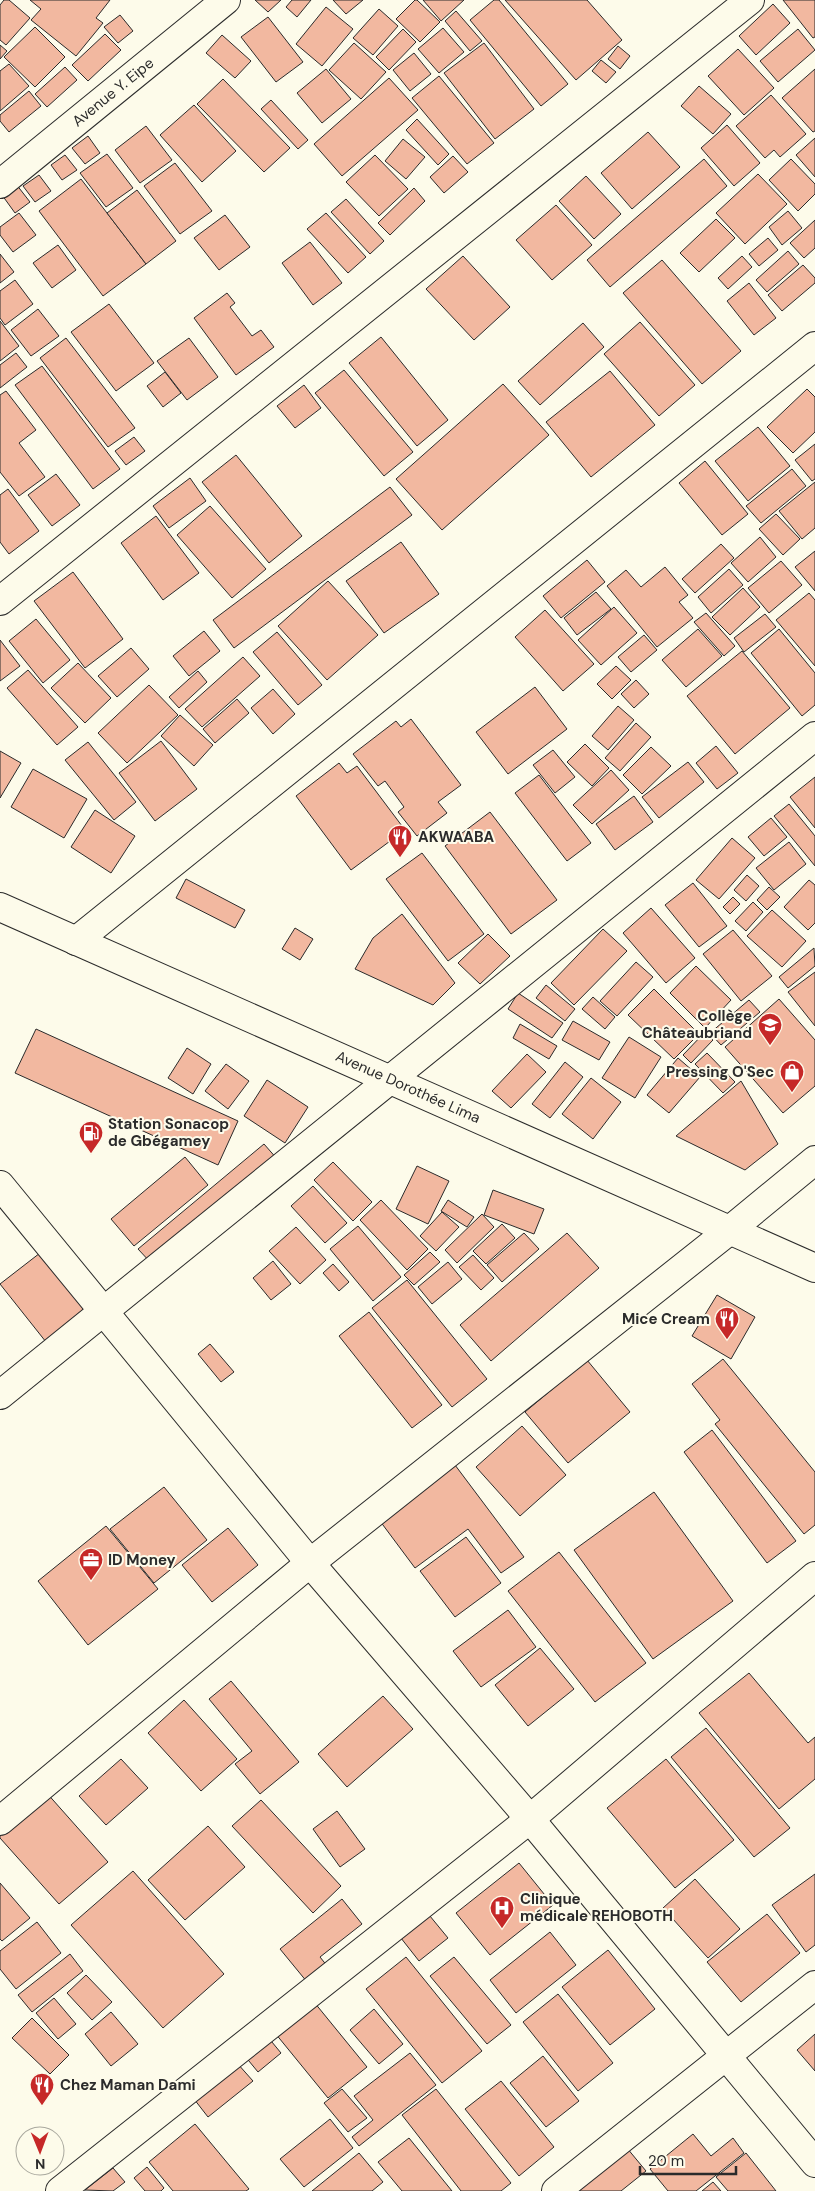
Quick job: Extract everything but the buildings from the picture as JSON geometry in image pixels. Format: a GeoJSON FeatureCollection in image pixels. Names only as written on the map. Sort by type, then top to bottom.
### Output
{"type":"FeatureCollection","features":[{"type":"Feature","properties":{"kind":"street","name":"Avenue Y. Eipe"},"geometry":{"type":"LineString","coordinates":[[0,184],[226,0]]}},
{"type":"Feature","properties":{"kind":"street"},"geometry":{"type":"LineString","coordinates":[[0,601],[750,0]]}},
{"type":"Feature","properties":{"kind":"street"},"geometry":{"type":"LineString","coordinates":[[76,941],[815,346]]}},
{"type":"Feature","properties":{"kind":"street"},"geometry":{"type":"LineString","coordinates":[[0,1395],[815,736]]}},
{"type":"Feature","properties":{"kind":"street","name":"Avenue Dorothée Lima"},"geometry":{"type":"LineString","coordinates":[[0,907],[815,1268]]}},
{"type":"Feature","properties":{"kind":"street"},"geometry":{"type":"LineString","coordinates":[[0,1821],[310,1563],[730,1230],[815,1160]]}},
{"type":"Feature","properties":{"kind":"street"},"geometry":{"type":"LineString","coordinates":[[0,1185],[310,1563],[530,1819],[815,2163]]}},
{"type":"Feature","properties":{"kind":"street"},"geometry":{"type":"LineString","coordinates":[[60,2191],[530,1819],[815,1576]]}},
{"type":"Feature","properties":{"kind":"street"},"geometry":{"type":"LineString","coordinates":[[556,2191],[815,1985]]}},
{"type":"Feature","properties":{"kind":"place","name":"AKWAABA"},"geometry":{"type":"Point","coordinates":[400,858]}},
{"type":"Feature","properties":{"kind":"place","name":"Collège Châteaubriand"},"geometry":{"type":"Point","coordinates":[770,1046]}},
{"type":"Feature","properties":{"kind":"place","name":"Pressing O'Sec"},"geometry":{"type":"Point","coordinates":[792,1093]}},
{"type":"Feature","properties":{"kind":"place","name":"Station Sonacop de Gbégamey"},"geometry":{"type":"Point","coordinates":[91,1154]}},
{"type":"Feature","properties":{"kind":"place","name":"Mice Cream"},"geometry":{"type":"Point","coordinates":[727,1340]}},
{"type":"Feature","properties":{"kind":"place","name":"ID Money"},"geometry":{"type":"Point","coordinates":[91,1581]}},
{"type":"Feature","properties":{"kind":"place","name":"Clinique médicale REHOBOTH"},"geometry":{"type":"Point","coordinates":[502,1929]}},
{"type":"Feature","properties":{"kind":"place","name":"Chez Maman Dami"},"geometry":{"type":"Point","coordinates":[42,2106]}}]}
